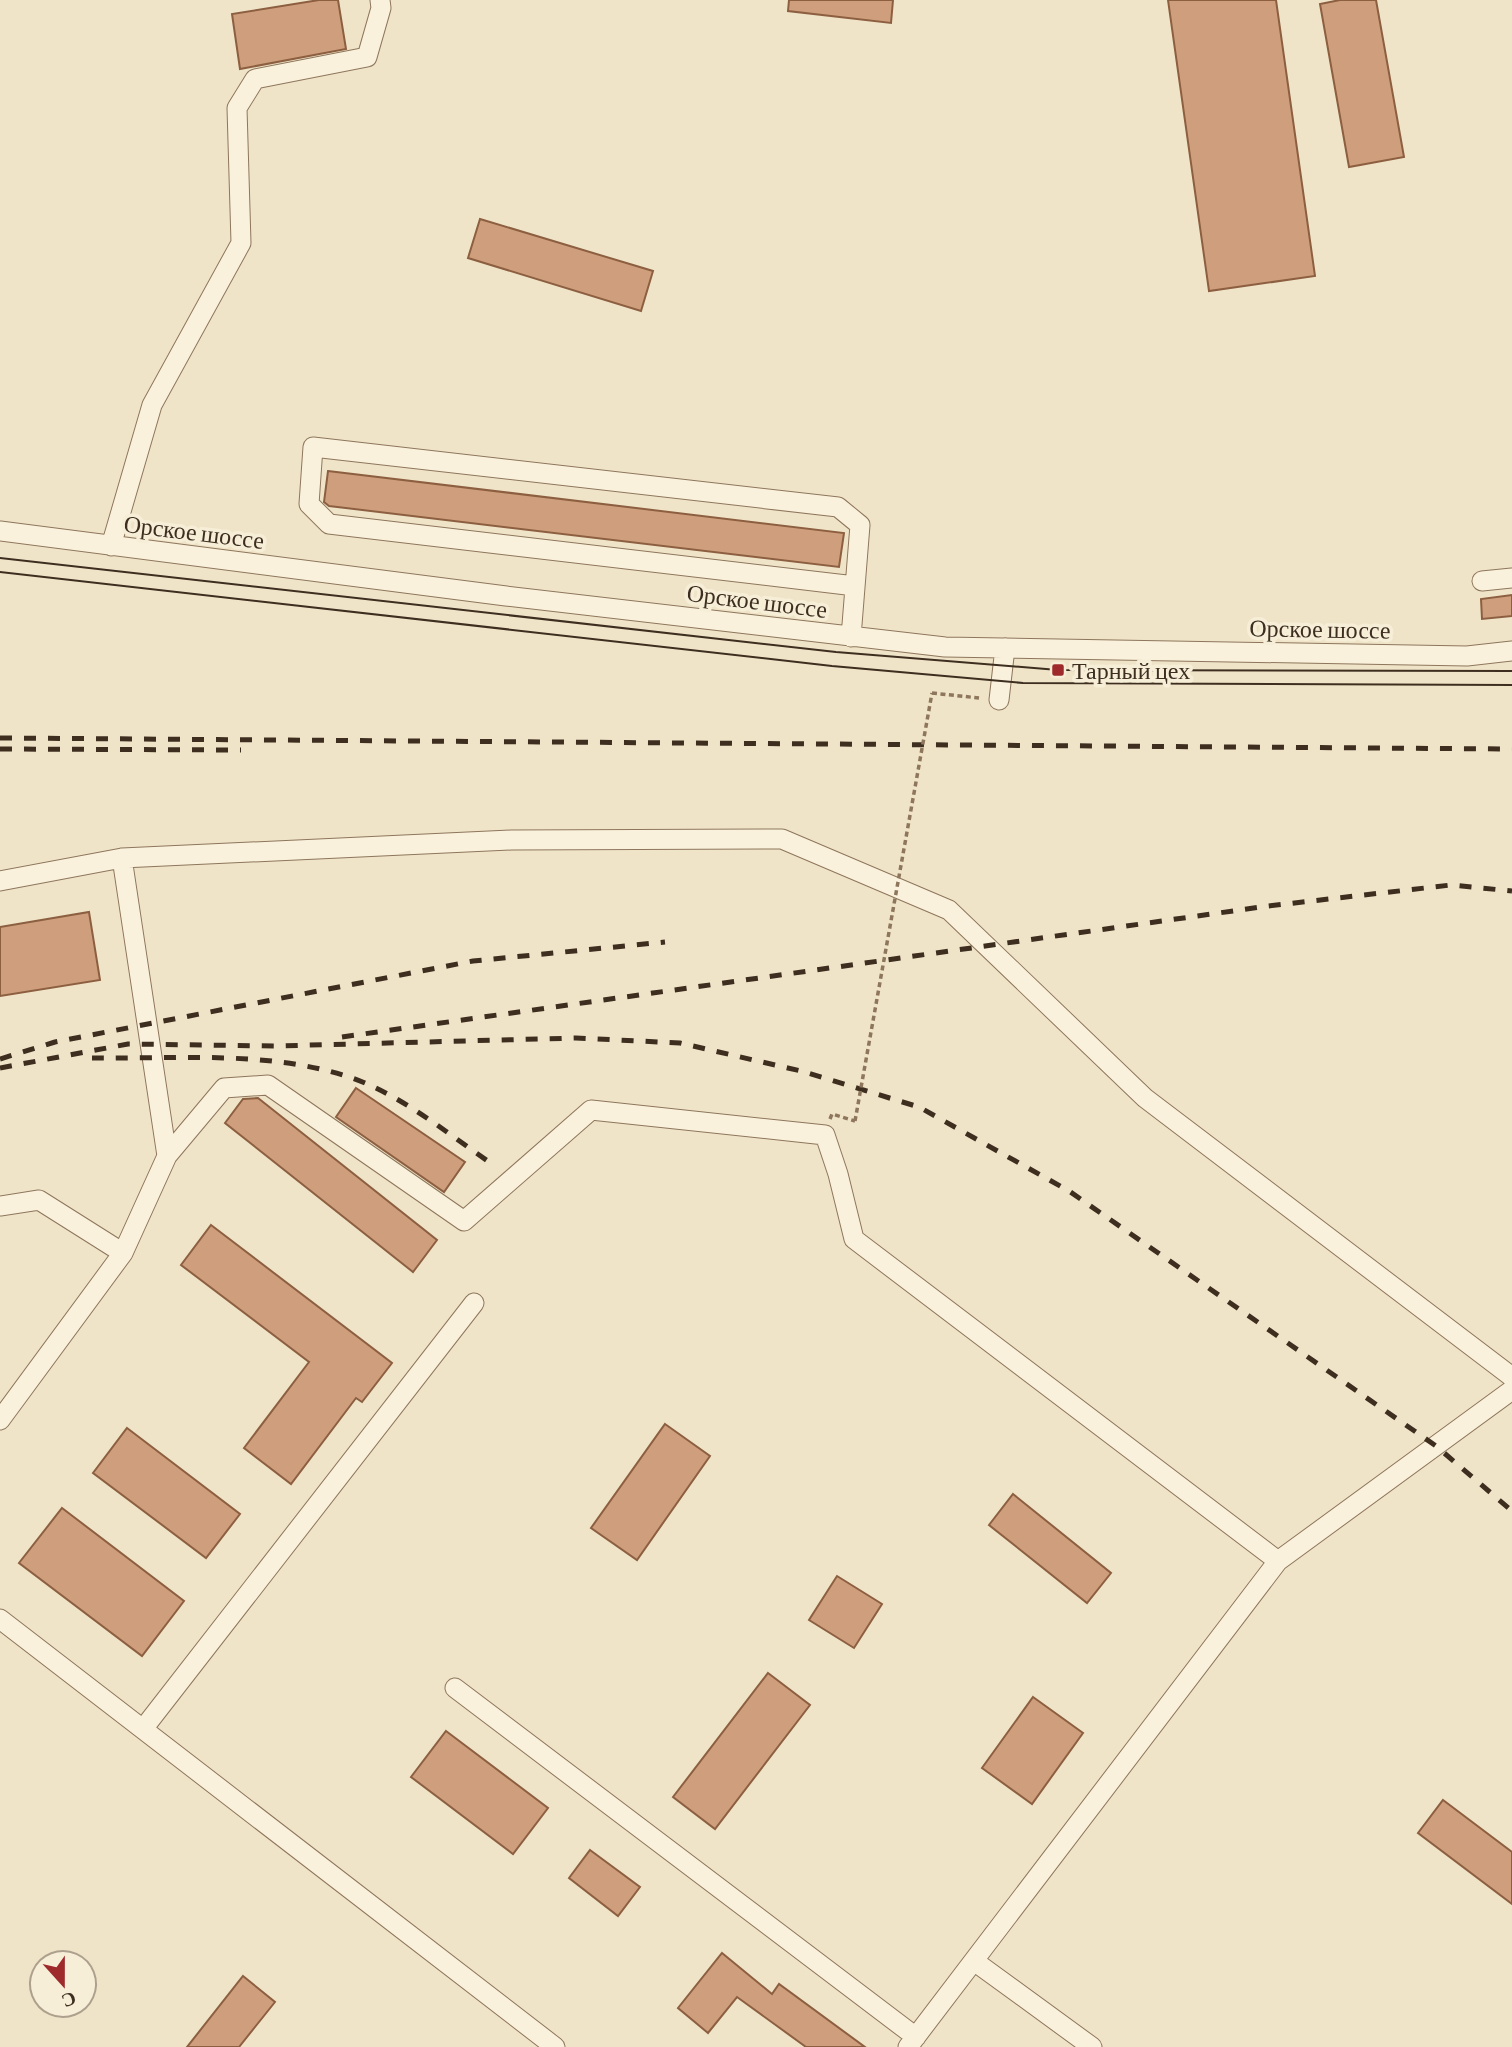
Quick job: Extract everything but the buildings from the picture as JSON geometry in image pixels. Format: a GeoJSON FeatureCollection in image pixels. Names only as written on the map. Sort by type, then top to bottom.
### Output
{"type":"FeatureCollection","features":[{"type":"Feature","properties":{"kind":"street"},"geometry":{"type":"LineString","coordinates":[[111,545],[152,405],[241,243],[237,108],[255,79],[367,57],[381,8],[380,0]]}},
{"type":"Feature","properties":{"kind":"street"},"geometry":{"type":"LineString","coordinates":[[851,636],[860,525],[838,507],[313,447],[309,504],[329,524],[855,586]]}},
{"type":"Feature","properties":{"kind":"street","name":"Орское шоссе"},"geometry":{"type":"LineString","coordinates":[[0,531],[945,648],[1467,656],[1512,651]]}},
{"type":"Feature","properties":{"kind":"street"},"geometry":{"type":"LineString","coordinates":[[1482,581],[1512,578]]}},
{"type":"Feature","properties":{"kind":"street"},"geometry":{"type":"LineString","coordinates":[[999,700],[1005,648]]}},
{"type":"Feature","properties":{"kind":"street"},"geometry":{"type":"LineString","coordinates":[[0,881],[122,858],[511,840],[782,839],[949,910],[1145,1098],[1512,1377]]}},
{"type":"Feature","properties":{"kind":"street"},"geometry":{"type":"LineString","coordinates":[[122,858],[167,1156]]}},
{"type":"Feature","properties":{"kind":"street"},"geometry":{"type":"LineString","coordinates":[[0,1420],[123,1253],[167,1156],[224,1088],[268,1084],[464,1222],[592,1110],[825,1135],[854,1239],[1278,1562]]}},
{"type":"Feature","properties":{"kind":"street"},"geometry":{"type":"LineString","coordinates":[[0,1206],[39,1200],[123,1253]]}},
{"type":"Feature","properties":{"kind":"street"},"geometry":{"type":"LineString","coordinates":[[143,1729],[474,1303]]}},
{"type":"Feature","properties":{"kind":"street"},"geometry":{"type":"LineString","coordinates":[[455,1688],[912,2042],[1278,1562],[1512,1390]]}},
{"type":"Feature","properties":{"kind":"street"},"geometry":{"type":"LineString","coordinates":[[0,1619],[555,2047]]}},
{"type":"Feature","properties":{"kind":"street"},"geometry":{"type":"LineString","coordinates":[[974,1961],[1092,2047]]}},
{"type":"Feature","properties":{"kind":"path"},"geometry":{"type":"LineString","coordinates":[[855,1121],[932,693],[999,700]]}},
{"type":"Feature","properties":{"kind":"tram line"},"geometry":{"type":"LineString","coordinates":[[0,558],[836,652],[1058,670],[1512,671]]}},
{"type":"Feature","properties":{"kind":"tram line"},"geometry":{"type":"LineString","coordinates":[[0,572],[832,666],[1023,683],[1512,685]]}},
{"type":"Feature","properties":{"kind":"railway"},"geometry":{"type":"LineString","coordinates":[[0,738],[1512,749]]}},
{"type":"Feature","properties":{"kind":"railway"},"geometry":{"type":"LineString","coordinates":[[0,749],[241,750]]}},
{"type":"Feature","properties":{"kind":"railway"},"geometry":{"type":"LineString","coordinates":[[342,1037],[1268,906],[1451,885],[1512,891]]}},
{"type":"Feature","properties":{"kind":"railway"},"geometry":{"type":"LineString","coordinates":[[0,1059],[55,1042],[473,961],[665,942]]}},
{"type":"Feature","properties":{"kind":"railway"},"geometry":{"type":"LineString","coordinates":[[0,1068],[128,1044],[276,1046],[576,1038],[680,1043],[801,1071],[919,1107],[1069,1191],[1436,1446],[1512,1511]]}},
{"type":"Feature","properties":{"kind":"railway"},"geometry":{"type":"LineString","coordinates":[[92,1058],[223,1058],[289,1063],[321,1069],[352,1078],[389,1095],[425,1116],[492,1164]]}},
{"type":"Feature","properties":{"kind":"place","name":"Тарный цех"},"geometry":{"type":"Point","coordinates":[1058,670]}}]}
